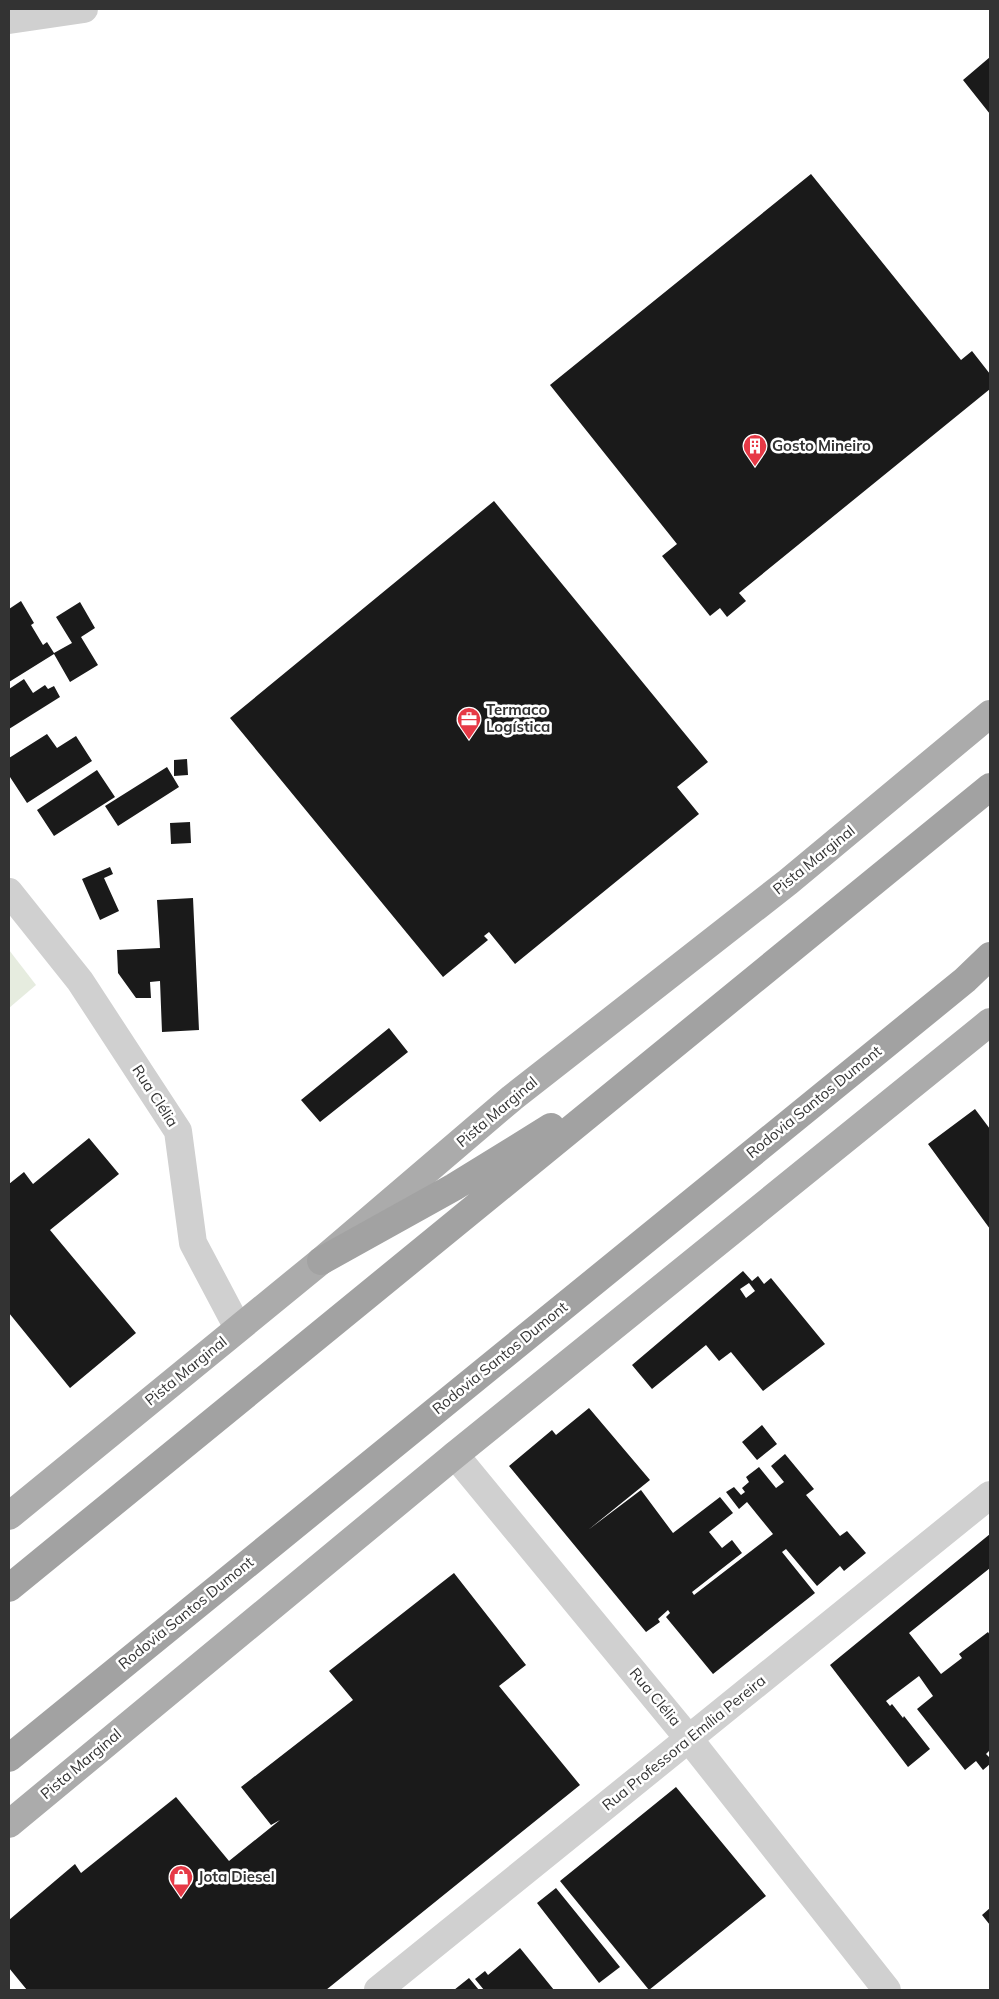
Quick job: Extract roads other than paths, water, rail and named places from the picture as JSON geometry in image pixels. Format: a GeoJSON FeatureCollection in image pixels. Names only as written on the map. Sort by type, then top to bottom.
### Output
{"type":"FeatureCollection","features":[{"type":"Feature","properties":{"kind":"highway"},"geometry":{"type":"LineString","coordinates":[[9,1588],[990,786]]}},
{"type":"Feature","properties":{"kind":"highway","name":"Rodovia Santos Dumont"},"geometry":{"type":"LineString","coordinates":[[9,1758],[965,980],[990,956]]}},
{"type":"Feature","properties":{"kind":"highway"},"geometry":{"type":"LineString","coordinates":[[965,980],[990,966]]}},
{"type":"Feature","properties":{"kind":"highway"},"geometry":{"type":"LineString","coordinates":[[321,1261],[454,1187],[648,1067]]}},
{"type":"Feature","properties":{"kind":"main road","name":"Pista Marginal"},"geometry":{"type":"LineString","coordinates":[[9,1516],[321,1261],[512,1098],[788,882],[990,714]]}},
{"type":"Feature","properties":{"kind":"main road","name":"Pista Marginal"},"geometry":{"type":"LineString","coordinates":[[9,1824],[455,1455],[990,1022]]}},
{"type":"Feature","properties":{"kind":"street"},"geometry":{"type":"LineString","coordinates":[[9,20],[84,9]]}},
{"type":"Feature","properties":{"kind":"street","name":"Rua Clélia"},"geometry":{"type":"LineString","coordinates":[[9,892],[80,981],[178,1131],[193,1243],[238,1328]]}},
{"type":"Feature","properties":{"kind":"street","name":"Rua Clélia"},"geometry":{"type":"LineString","coordinates":[[455,1455],[689,1739],[887,1990]]}},
{"type":"Feature","properties":{"kind":"street","name":"Rua Professora Emília Pereira"},"geometry":{"type":"LineString","coordinates":[[378,1990],[990,1495]]}},
{"type":"Feature","properties":{"kind":"place","name":"Gosto Mineiro"},"geometry":{"type":"Point","coordinates":[755,467]}},
{"type":"Feature","properties":{"kind":"place","name":"Termaco Logística"},"geometry":{"type":"Point","coordinates":[469,740]}},
{"type":"Feature","properties":{"kind":"place","name":"Jota Diesel"},"geometry":{"type":"Point","coordinates":[181,1898]}}]}
